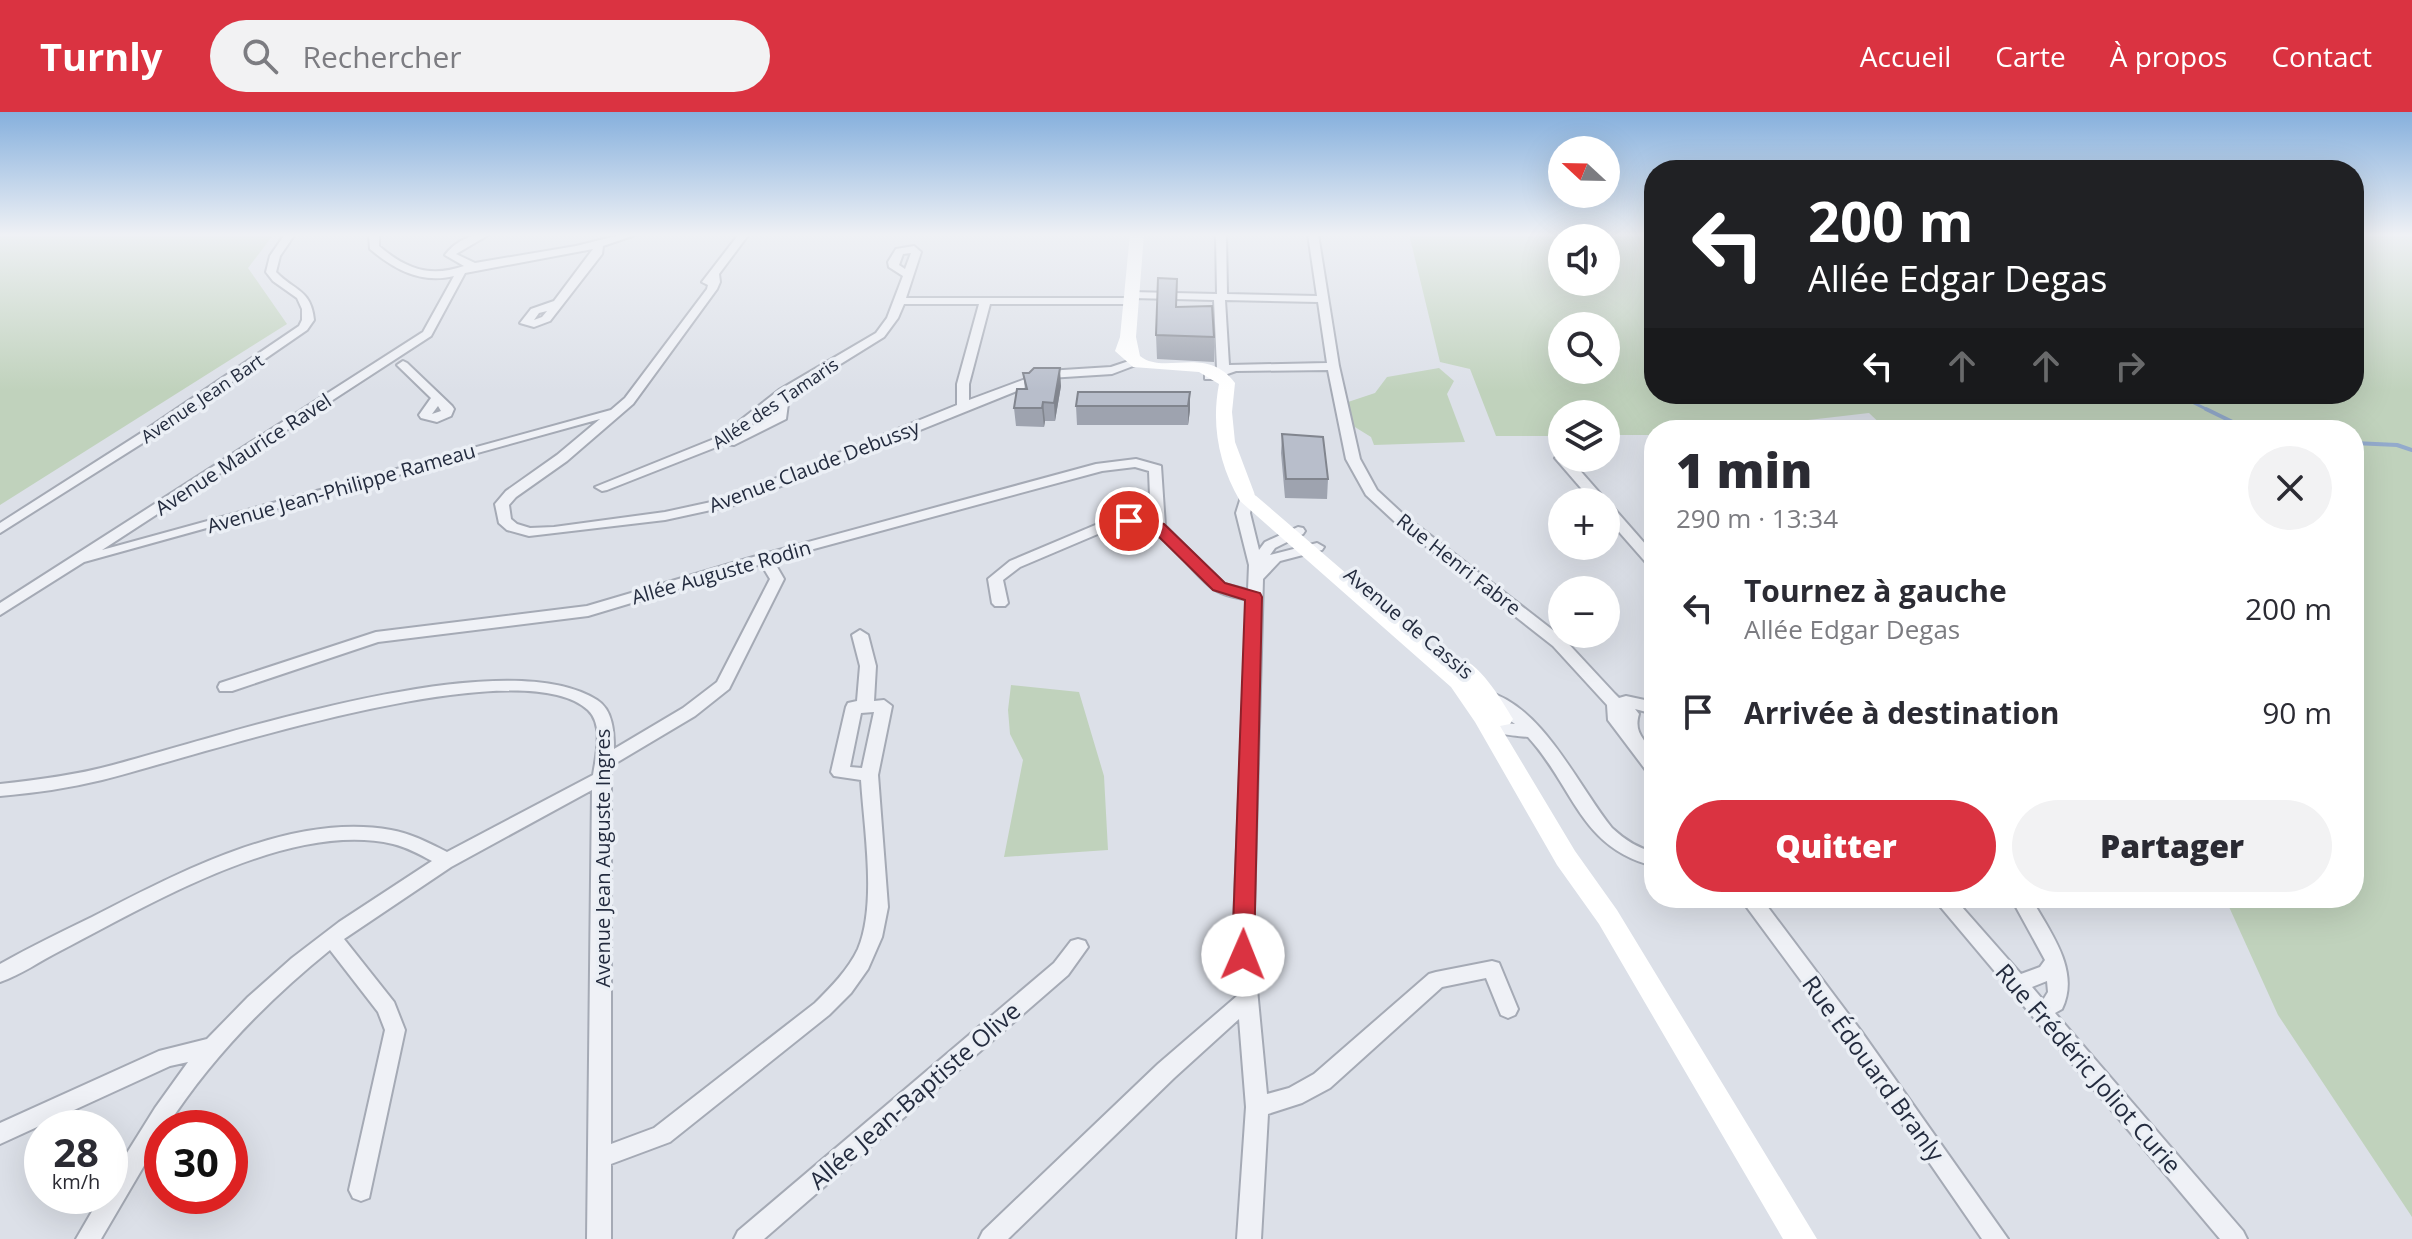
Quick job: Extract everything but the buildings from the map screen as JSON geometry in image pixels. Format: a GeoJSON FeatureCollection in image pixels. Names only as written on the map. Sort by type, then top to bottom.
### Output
{"type":"FeatureCollection","features":[{"type":"Feature","properties":{"kind":"main road"},"geometry":{"type":"LineString","coordinates":[[1132,287],[1128,337],[1122,359],[1149,373],[1216,372]]}},
{"type":"Feature","properties":{"kind":"main road","name":"Avenue de Cassis"},"geometry":{"type":"LineString","coordinates":[[1216,372],[1224,400],[1229,455],[1245,491],[1459,682],[1507,729],[1581,854],[1608,917]]}},
{"type":"Feature","properties":{"kind":"main road","name":"Avenue de Cassis"},"geometry":{"type":"LineString","coordinates":[[1302,541],[1468,673],[1566,858],[1608,917],[1801,1239]]}},
{"type":"Feature","properties":{"kind":"street","name":"Avenue Jean Bart"},"geometry":{"type":"LineString","coordinates":[[0,529],[145,436],[303,328],[308,320],[305,300],[292,287]]}},
{"type":"Feature","properties":{"kind":"street","name":"Avenue Maurice Ravel"},"geometry":{"type":"LineString","coordinates":[[0,610],[406,349],[427,334],[454,287]]}},
{"type":"Feature","properties":{"kind":"street"},"geometry":{"type":"LineString","coordinates":[[559,303],[572,287]]}},
{"type":"Feature","properties":{"kind":"street","name":"Avenue Claude Debussy"},"geometry":{"type":"LineString","coordinates":[[713,287],[637,393],[502,504],[504,520],[512,527],[529,532],[554,531],[665,516],[729,502],[1047,375],[1112,370],[1132,364]]}},
{"type":"Feature","properties":{"kind":"street","name":"Allée des Tamaris"},"geometry":{"type":"LineString","coordinates":[[602,487],[740,439],[782,416],[783,393],[885,330],[903,287]]}},
{"type":"Feature","properties":{"kind":"street"},"geometry":{"type":"LineString","coordinates":[[1223,287],[1223,292],[1215,300],[1216,372],[1333,366]]}},
{"type":"Feature","properties":{"kind":"street","name":"Rue Henri Fabre"},"geometry":{"type":"LineString","coordinates":[[1321,287],[1333,366],[1360,477],[1380,502],[1558,642],[1624,710]]}},
{"type":"Feature","properties":{"kind":"street"},"geometry":{"type":"LineString","coordinates":[[898,301],[1323,299]]}},
{"type":"Feature","properties":{"kind":"street"},"geometry":{"type":"LineString","coordinates":[[963,407],[963,384],[985,301]]}},
{"type":"Feature","properties":{"kind":"street"},"geometry":{"type":"LineString","coordinates":[[403,365],[406,349]]}},
{"type":"Feature","properties":{"kind":"street"},"geometry":{"type":"LineString","coordinates":[[376,368],[403,365]]}},
{"type":"Feature","properties":{"kind":"street"},"geometry":{"type":"LineString","coordinates":[[403,365],[437,398]]}},
{"type":"Feature","properties":{"kind":"street","name":"Avenue Jean-Philippe Rameau"},"geometry":{"type":"LineString","coordinates":[[70,564],[612,412]]}},
{"type":"Feature","properties":{"kind":"street","name":"Allée Auguste Rodin"},"geometry":{"type":"LineString","coordinates":[[226,687],[376,637],[588,611],[1034,483],[1120,463],[1136,463],[1156,469],[1158,527]]}},
{"type":"Feature","properties":{"kind":"street"},"geometry":{"type":"LineString","coordinates":[[1574,472],[1588,488]]}},
{"type":"Feature","properties":{"kind":"street"},"geometry":{"type":"LineString","coordinates":[[1245,491],[1243,513],[1255,580],[1243,947],[1257,1107],[1249,1239]]}},
{"type":"Feature","properties":{"kind":"street"},"geometry":{"type":"LineString","coordinates":[[1000,603],[995,579],[1015,564],[1117,521],[1141,522],[1158,527],[1219,587],[1255,580],[1275,558],[1302,541]]}},
{"type":"Feature","properties":{"kind":"street"},"geometry":{"type":"LineString","coordinates":[[1620,524],[1644,552]]}},
{"type":"Feature","properties":{"kind":"street"},"geometry":{"type":"LineString","coordinates":[[1255,580],[1270,545],[1302,541]]}},
{"type":"Feature","properties":{"kind":"street"},"geometry":{"type":"LineString","coordinates":[[88,1239],[166,1110],[213,1047],[255,1005],[332,938],[445,860],[602,771],[723,685],[777,579],[765,558]]}},
{"type":"Feature","properties":{"kind":"street"},"geometry":{"type":"LineString","coordinates":[[860,635],[868,666],[865,707]]}},
{"type":"Feature","properties":{"kind":"street","name":"Avenue Jean Auguste Ingres"},"geometry":{"type":"LineString","coordinates":[[0,790],[112,772],[309,717],[437,691],[530,685],[561,690],[593,704],[602,715],[606,731],[602,771],[599,1239]]}},
{"type":"Feature","properties":{"kind":"street"},"geometry":{"type":"LineString","coordinates":[[600,1158],[662,1135],[822,1009],[858,972],[871,942],[878,907],[869,775],[884,706],[854,707],[840,772],[869,775]]}},
{"type":"Feature","properties":{"kind":"street"},"geometry":{"type":"LineString","coordinates":[[1486,708],[1517,717],[1533,732],[1548,748],[1610,839],[1627,852],[1644,856]]}},
{"type":"Feature","properties":{"kind":"street"},"geometry":{"type":"LineString","coordinates":[[1644,710],[1624,710],[1613,715],[1644,755]]}},
{"type":"Feature","properties":{"kind":"street"},"geometry":{"type":"LineString","coordinates":[[1507,729],[1533,732]]}},
{"type":"Feature","properties":{"kind":"street"},"geometry":{"type":"LineString","coordinates":[[0,974],[206,870],[301,841],[350,834],[389,837],[420,846],[445,860]]}},
{"type":"Feature","properties":{"kind":"street","name":"Rue Édouard Branly"},"geometry":{"type":"LineString","coordinates":[[1757,908],[1854,1037],[1996,1239]]}},
{"type":"Feature","properties":{"kind":"street","name":"Rue Frédéric Joliot Curie"},"geometry":{"type":"LineString","coordinates":[[1952,908],[2235,1239]]}},
{"type":"Feature","properties":{"kind":"street"},"geometry":{"type":"LineString","coordinates":[[2027,908],[2056,961],[2058,992],[2055,1003],[2041,1011]]}},
{"type":"Feature","properties":{"kind":"street"},"geometry":{"type":"LineString","coordinates":[[332,938],[387,1008],[395,1030],[361,1190]]}},
{"type":"Feature","properties":{"kind":"street","name":"Allée Jean-Baptiste Olive"},"geometry":{"type":"LineString","coordinates":[[746,1239],[1061,969],[1078,947]]}},
{"type":"Feature","properties":{"kind":"street"},"geometry":{"type":"LineString","coordinates":[[2018,984],[2047,973],[2056,961]]}},
{"type":"Feature","properties":{"kind":"street"},"geometry":{"type":"LineString","coordinates":[[1257,1107],[1294,1096],[1322,1081],[1436,980],[1492,969],[1508,1009]]}},
{"type":"Feature","properties":{"kind":"street"},"geometry":{"type":"LineString","coordinates":[[991,1239],[1166,1071],[1248,999]]}},
{"type":"Feature","properties":{"kind":"street"},"geometry":{"type":"LineString","coordinates":[[0,1134],[167,1058],[213,1047]]}},
{"type":"Feature","properties":{"kind":"green space"},"geometry":{"type":"Polygon","coordinates":[[[0,287],[261,287],[287,324],[0,505],[0,287]]]}},
{"type":"Feature","properties":{"kind":"green space"},"geometry":{"type":"Polygon","coordinates":[[[1422,287],[1548,287],[1548,296],[1620,296],[1620,287],[1644,287],[1644,404],[2364,404],[2364,287],[2412,287],[2412,1217],[2278,1015],[2230,908],[2364,908],[2364,420],[1876,420],[1869,413],[1808,420],[1644,420],[1644,435],[1620,435],[1620,400],[1548,400],[1548,436],[1496,436],[1470,369],[1440,362],[1422,287]]]}},
{"type":"Feature","properties":{"kind":"green space"},"geometry":{"type":"Polygon","coordinates":[[[1439,368],[1454,381],[1447,394],[1465,442],[1374,445],[1371,437],[1350,424],[1345,403],[1375,393],[1387,377],[1439,368]]]}},
{"type":"Feature","properties":{"kind":"green space"},"geometry":{"type":"Polygon","coordinates":[[[1011,685],[1079,692],[1104,776],[1108,850],[1004,857],[1023,760],[1010,734],[1008,710],[1011,685]]]}},
{"type":"Feature","properties":{"kind":"waterway"},"geometry":{"type":"LineString","coordinates":[[2196,404],[2206,409]]}},
{"type":"Feature","properties":{"kind":"waterway"},"geometry":{"type":"LineString","coordinates":[[2206,409],[2229,420]]}},
{"type":"Feature","properties":{"kind":"waterway"},"geometry":{"type":"LineString","coordinates":[[2206,409],[2210,411]]}},
{"type":"Feature","properties":{"kind":"waterway"},"geometry":{"type":"LineString","coordinates":[[2364,443],[2397,445],[2412,450]]}},
{"type":"Feature","properties":{"kind":"route"},"geometry":{"type":"LineString","coordinates":[[1129,521],[1158,527],[1219,587],[1254,597],[1243,955]]}}]}
